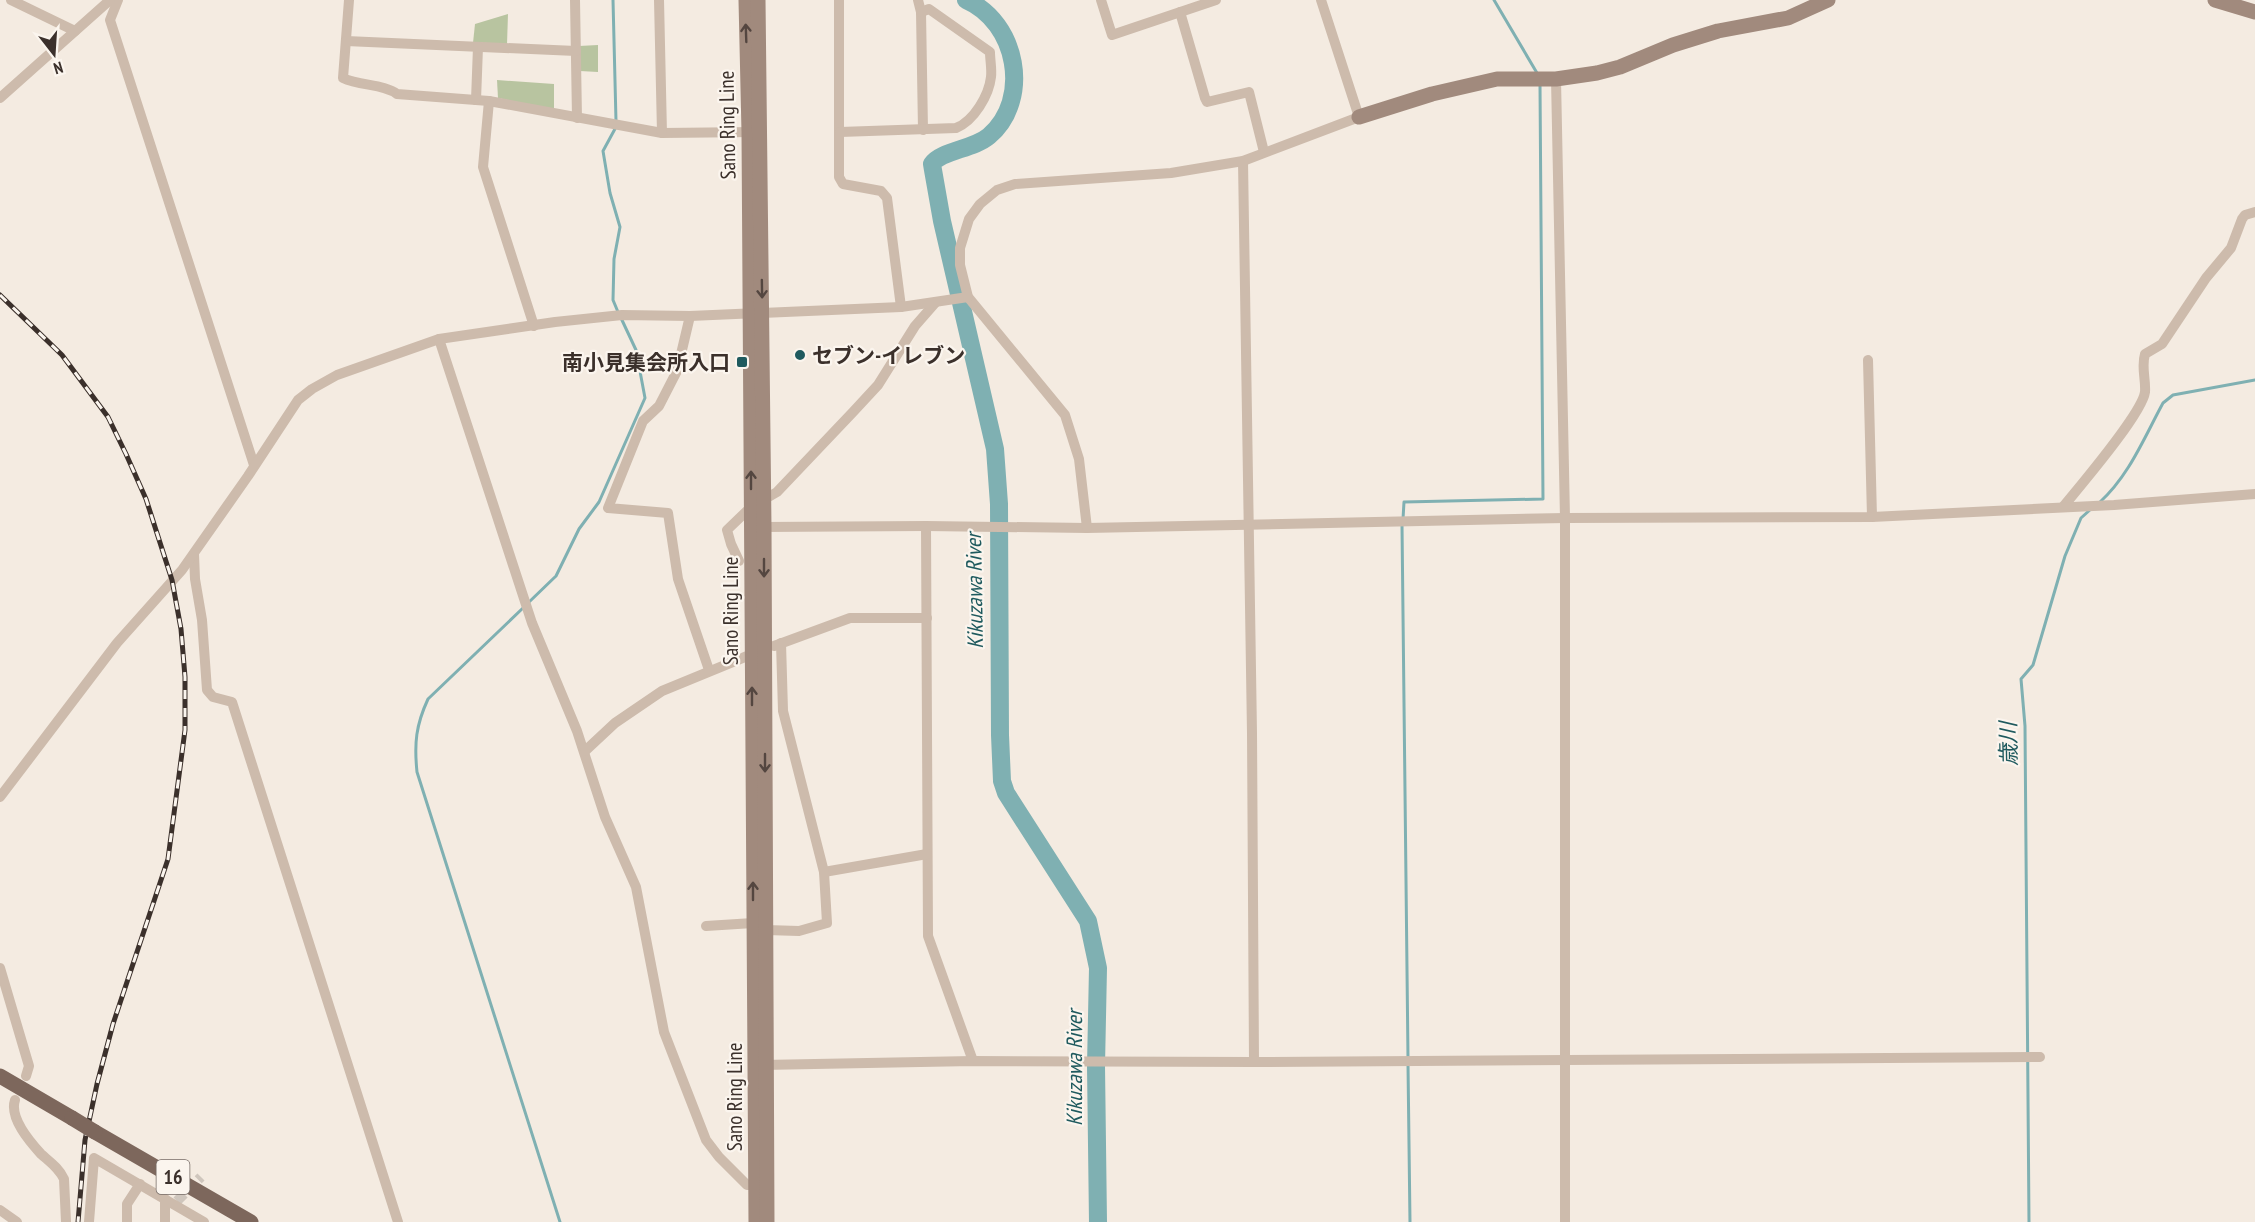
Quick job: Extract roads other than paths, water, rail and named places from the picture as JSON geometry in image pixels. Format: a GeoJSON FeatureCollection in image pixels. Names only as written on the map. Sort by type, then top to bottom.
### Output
{"type":"FeatureCollection","features":[{"type":"Feature","properties":{"kind":"main road","name":"Sano Ring Line"},"geometry":{"type":"LineString","coordinates":[[746,0],[755,132]]}},
{"type":"Feature","properties":{"kind":"main road","name":"Sano Ring Line"},"geometry":{"type":"LineString","coordinates":[[756,1222],[761,1185],[755,132],[758,0]]}},
{"type":"Feature","properties":{"kind":"main road"},"geometry":{"type":"LineString","coordinates":[[1359,117],[1432,94],[1497,79],[1556,80],[1597,74],[1673,45],[1718,31],[1788,18],[1827,0]]}},
{"type":"Feature","properties":{"kind":"main road"},"geometry":{"type":"LineString","coordinates":[[2215,0],[2255,12]]}},
{"type":"Feature","properties":{"kind":"main road","name":"16"},"geometry":{"type":"LineString","coordinates":[[0,1076],[251,1222]]}},
{"type":"Feature","properties":{"kind":"main road","name":"Sano Ring Line"},"geometry":{"type":"LineString","coordinates":[[761,1185],[767,1222]]}},
{"type":"Feature","properties":{"kind":"street"},"geometry":{"type":"LineString","coordinates":[[11,0],[75,31]]}},
{"type":"Feature","properties":{"kind":"street"},"geometry":{"type":"LineString","coordinates":[[0,98],[110,0]]}},
{"type":"Feature","properties":{"kind":"street"},"geometry":{"type":"LineString","coordinates":[[118,0],[110,20],[254,465]]}},
{"type":"Feature","properties":{"kind":"street"},"geometry":{"type":"LineString","coordinates":[[349,0],[343,78],[356,84],[390,89],[397,94],[489,101],[662,133],[755,132]]}},
{"type":"Feature","properties":{"kind":"street"},"geometry":{"type":"LineString","coordinates":[[575,0],[577,118]]}},
{"type":"Feature","properties":{"kind":"street"},"geometry":{"type":"LineString","coordinates":[[658,0],[662,133]]}},
{"type":"Feature","properties":{"kind":"street"},"geometry":{"type":"LineString","coordinates":[[839,0],[840,182],[849,186],[881,191],[887,198],[901,307]]}},
{"type":"Feature","properties":{"kind":"street"},"geometry":{"type":"LineString","coordinates":[[918,0],[921,12],[923,130]]}},
{"type":"Feature","properties":{"kind":"street"},"geometry":{"type":"LineString","coordinates":[[1101,0],[1112,34],[1216,0]]}},
{"type":"Feature","properties":{"kind":"street"},"geometry":{"type":"LineString","coordinates":[[1087,528],[1079,459],[1065,415],[968,297],[960,265],[963,231],[980,204],[998,190],[1015,184],[1171,173],[1243,161],[1359,117],[1321,0]]}},
{"type":"Feature","properties":{"kind":"street"},"geometry":{"type":"LineString","coordinates":[[840,132],[956,128],[964,125],[979,108],[992,75],[990,52],[944,17],[929,9],[921,12]]}},
{"type":"Feature","properties":{"kind":"street"},"geometry":{"type":"LineString","coordinates":[[1180,12],[1207,102],[1249,92],[1264,152]]}},
{"type":"Feature","properties":{"kind":"street"},"geometry":{"type":"LineString","coordinates":[[346,41],[576,51]]}},
{"type":"Feature","properties":{"kind":"street"},"geometry":{"type":"LineString","coordinates":[[476,100],[478,46]]}},
{"type":"Feature","properties":{"kind":"street"},"geometry":{"type":"LineString","coordinates":[[1556,80],[1565,518],[1565,1222]]}},
{"type":"Feature","properties":{"kind":"street"},"geometry":{"type":"LineString","coordinates":[[489,101],[483,167],[534,326]]}},
{"type":"Feature","properties":{"kind":"street"},"geometry":{"type":"LineString","coordinates":[[1243,161],[1252,733],[1254,1062]]}},
{"type":"Feature","properties":{"kind":"street"},"geometry":{"type":"LineString","coordinates":[[2063,507],[2132,418],[2145,393],[2142,362],[2145,354],[2162,344],[2206,278],[2231,248],[2242,219],[2245,215],[2255,212]]}},
{"type":"Feature","properties":{"kind":"street"},"geometry":{"type":"LineString","coordinates":[[0,797],[117,643],[194,554],[298,399],[337,375],[439,339],[622,315],[690,316],[901,307],[968,297]]}},
{"type":"Feature","properties":{"kind":"street"},"geometry":{"type":"LineString","coordinates":[[739,561],[731,544],[728,530],[731,524],[757,503],[777,492],[878,385],[915,326],[936,302]]}},
{"type":"Feature","properties":{"kind":"street"},"geometry":{"type":"LineString","coordinates":[[690,316],[677,371],[659,406],[643,421],[608,508],[668,513],[678,579],[709,670]]}},
{"type":"Feature","properties":{"kind":"street"},"geometry":{"type":"LineString","coordinates":[[439,339],[532,623],[585,751],[605,817],[636,887],[664,1032],[687,1094],[706,1140],[719,1157],[747,1185],[761,1185]]}},
{"type":"Feature","properties":{"kind":"street"},"geometry":{"type":"LineString","coordinates":[[1868,360],[1872,517]]}},
{"type":"Feature","properties":{"kind":"street"},"geometry":{"type":"LineString","coordinates":[[758,527],[1087,528],[1565,518],[1872,517],[2255,494]]}},
{"type":"Feature","properties":{"kind":"street"},"geometry":{"type":"LineString","coordinates":[[926,526],[928,936],[973,1060]]}},
{"type":"Feature","properties":{"kind":"street"},"geometry":{"type":"LineString","coordinates":[[194,554],[207,690],[213,697],[232,702],[398,1222]]}},
{"type":"Feature","properties":{"kind":"street"},"geometry":{"type":"LineString","coordinates":[[585,751],[615,723],[662,691],[709,670],[850,618],[927,618]]}},
{"type":"Feature","properties":{"kind":"street"},"geometry":{"type":"LineString","coordinates":[[706,926],[759,926],[799,931],[827,923],[824,872],[783,711],[781,643]]}},
{"type":"Feature","properties":{"kind":"street"},"geometry":{"type":"LineString","coordinates":[[824,872],[927,855]]}},
{"type":"Feature","properties":{"kind":"street"},"geometry":{"type":"LineString","coordinates":[[0,968],[29,1066],[26,1076]]}},
{"type":"Feature","properties":{"kind":"street"},"geometry":{"type":"LineString","coordinates":[[761,1065],[973,1060],[1254,1062],[2040,1057]]}},
{"type":"Feature","properties":{"kind":"street"},"geometry":{"type":"LineString","coordinates":[[15,1100],[14,1112],[25,1133],[39,1152],[62,1173],[66,1222]]}},
{"type":"Feature","properties":{"kind":"street"},"geometry":{"type":"LineString","coordinates":[[89,1222],[94,1158],[172,1201],[204,1222]]}},
{"type":"Feature","properties":{"kind":"street"},"geometry":{"type":"LineString","coordinates":[[127,1222],[127,1204],[140,1184]]}},
{"type":"Feature","properties":{"kind":"street"},"geometry":{"type":"LineString","coordinates":[[165,1222],[172,1201]]}},
{"type":"Feature","properties":{"kind":"street"},"geometry":{"type":"LineString","coordinates":[[0,1210],[17,1222]]}},
{"type":"Feature","properties":{"kind":"waterway"},"geometry":{"type":"LineString","coordinates":[[613,0],[616,121]]}},
{"type":"Feature","properties":{"kind":"waterway","name":"Kikuzawa River"},"geometry":{"type":"LineString","coordinates":[[966,0],[983,11],[997,25],[1007,43],[1013,62],[1014,83],[1011,102],[1002,120],[989,136],[975,144],[942,156],[932,164],[942,221],[995,449],[999,504],[1002,781],[1006,793],[1088,921],[1098,968],[1096,1066],[1098,1222]]}},
{"type":"Feature","properties":{"kind":"waterway"},"geometry":{"type":"LineString","coordinates":[[1494,0],[1537,73]]}},
{"type":"Feature","properties":{"kind":"waterway"},"geometry":{"type":"LineString","coordinates":[[1403,519],[1404,502],[1543,499],[1540,85]]}},
{"type":"Feature","properties":{"kind":"waterway"},"geometry":{"type":"LineString","coordinates":[[616,127],[603,151],[610,193],[620,227],[614,259],[613,300],[618,312]]}},
{"type":"Feature","properties":{"kind":"waterway"},"geometry":{"type":"LineString","coordinates":[[528,603],[556,576],[579,529],[599,502],[645,398],[636,350],[621,318]]}},
{"type":"Feature","properties":{"kind":"waterway","name":"歳川"},"geometry":{"type":"LineString","coordinates":[[2099,503],[2119,481],[2163,403],[2173,395],[2255,380]]}},
{"type":"Feature","properties":{"kind":"waterway","name":"歳川"},"geometry":{"type":"LineString","coordinates":[[2029,1222],[2025,726],[2021,679],[2033,665],[2065,556],[2081,518],[2091,509]]}},
{"type":"Feature","properties":{"kind":"waterway"},"geometry":{"type":"LineString","coordinates":[[1402,525],[1408,1058]]}},
{"type":"Feature","properties":{"kind":"waterway"},"geometry":{"type":"LineString","coordinates":[[523,608],[428,699],[418,726],[416,762],[417,772],[560,1222]]}},
{"type":"Feature","properties":{"kind":"waterway"},"geometry":{"type":"LineString","coordinates":[[1408,1065],[1410,1222]]}},
{"type":"Feature","properties":{"kind":"tunnel"},"geometry":{"type":"LineString","coordinates":[[177,1201],[201,1177]]}},
{"type":"Feature","properties":{"kind":"railway"},"geometry":{"type":"LineString","coordinates":[[0,295],[62,355],[108,417],[146,499],[172,580],[181,629],[185,677],[185,730],[168,859],[113,1024],[97,1084],[85,1140],[78,1222]]}},
{"type":"Feature","properties":{"kind":"place","name":"セブン-イレブン"},"geometry":{"type":"Point","coordinates":[800,355]}},
{"type":"Feature","properties":{"kind":"place","name":"南小見集会所入口"},"geometry":{"type":"Point","coordinates":[742,362]}}]}
